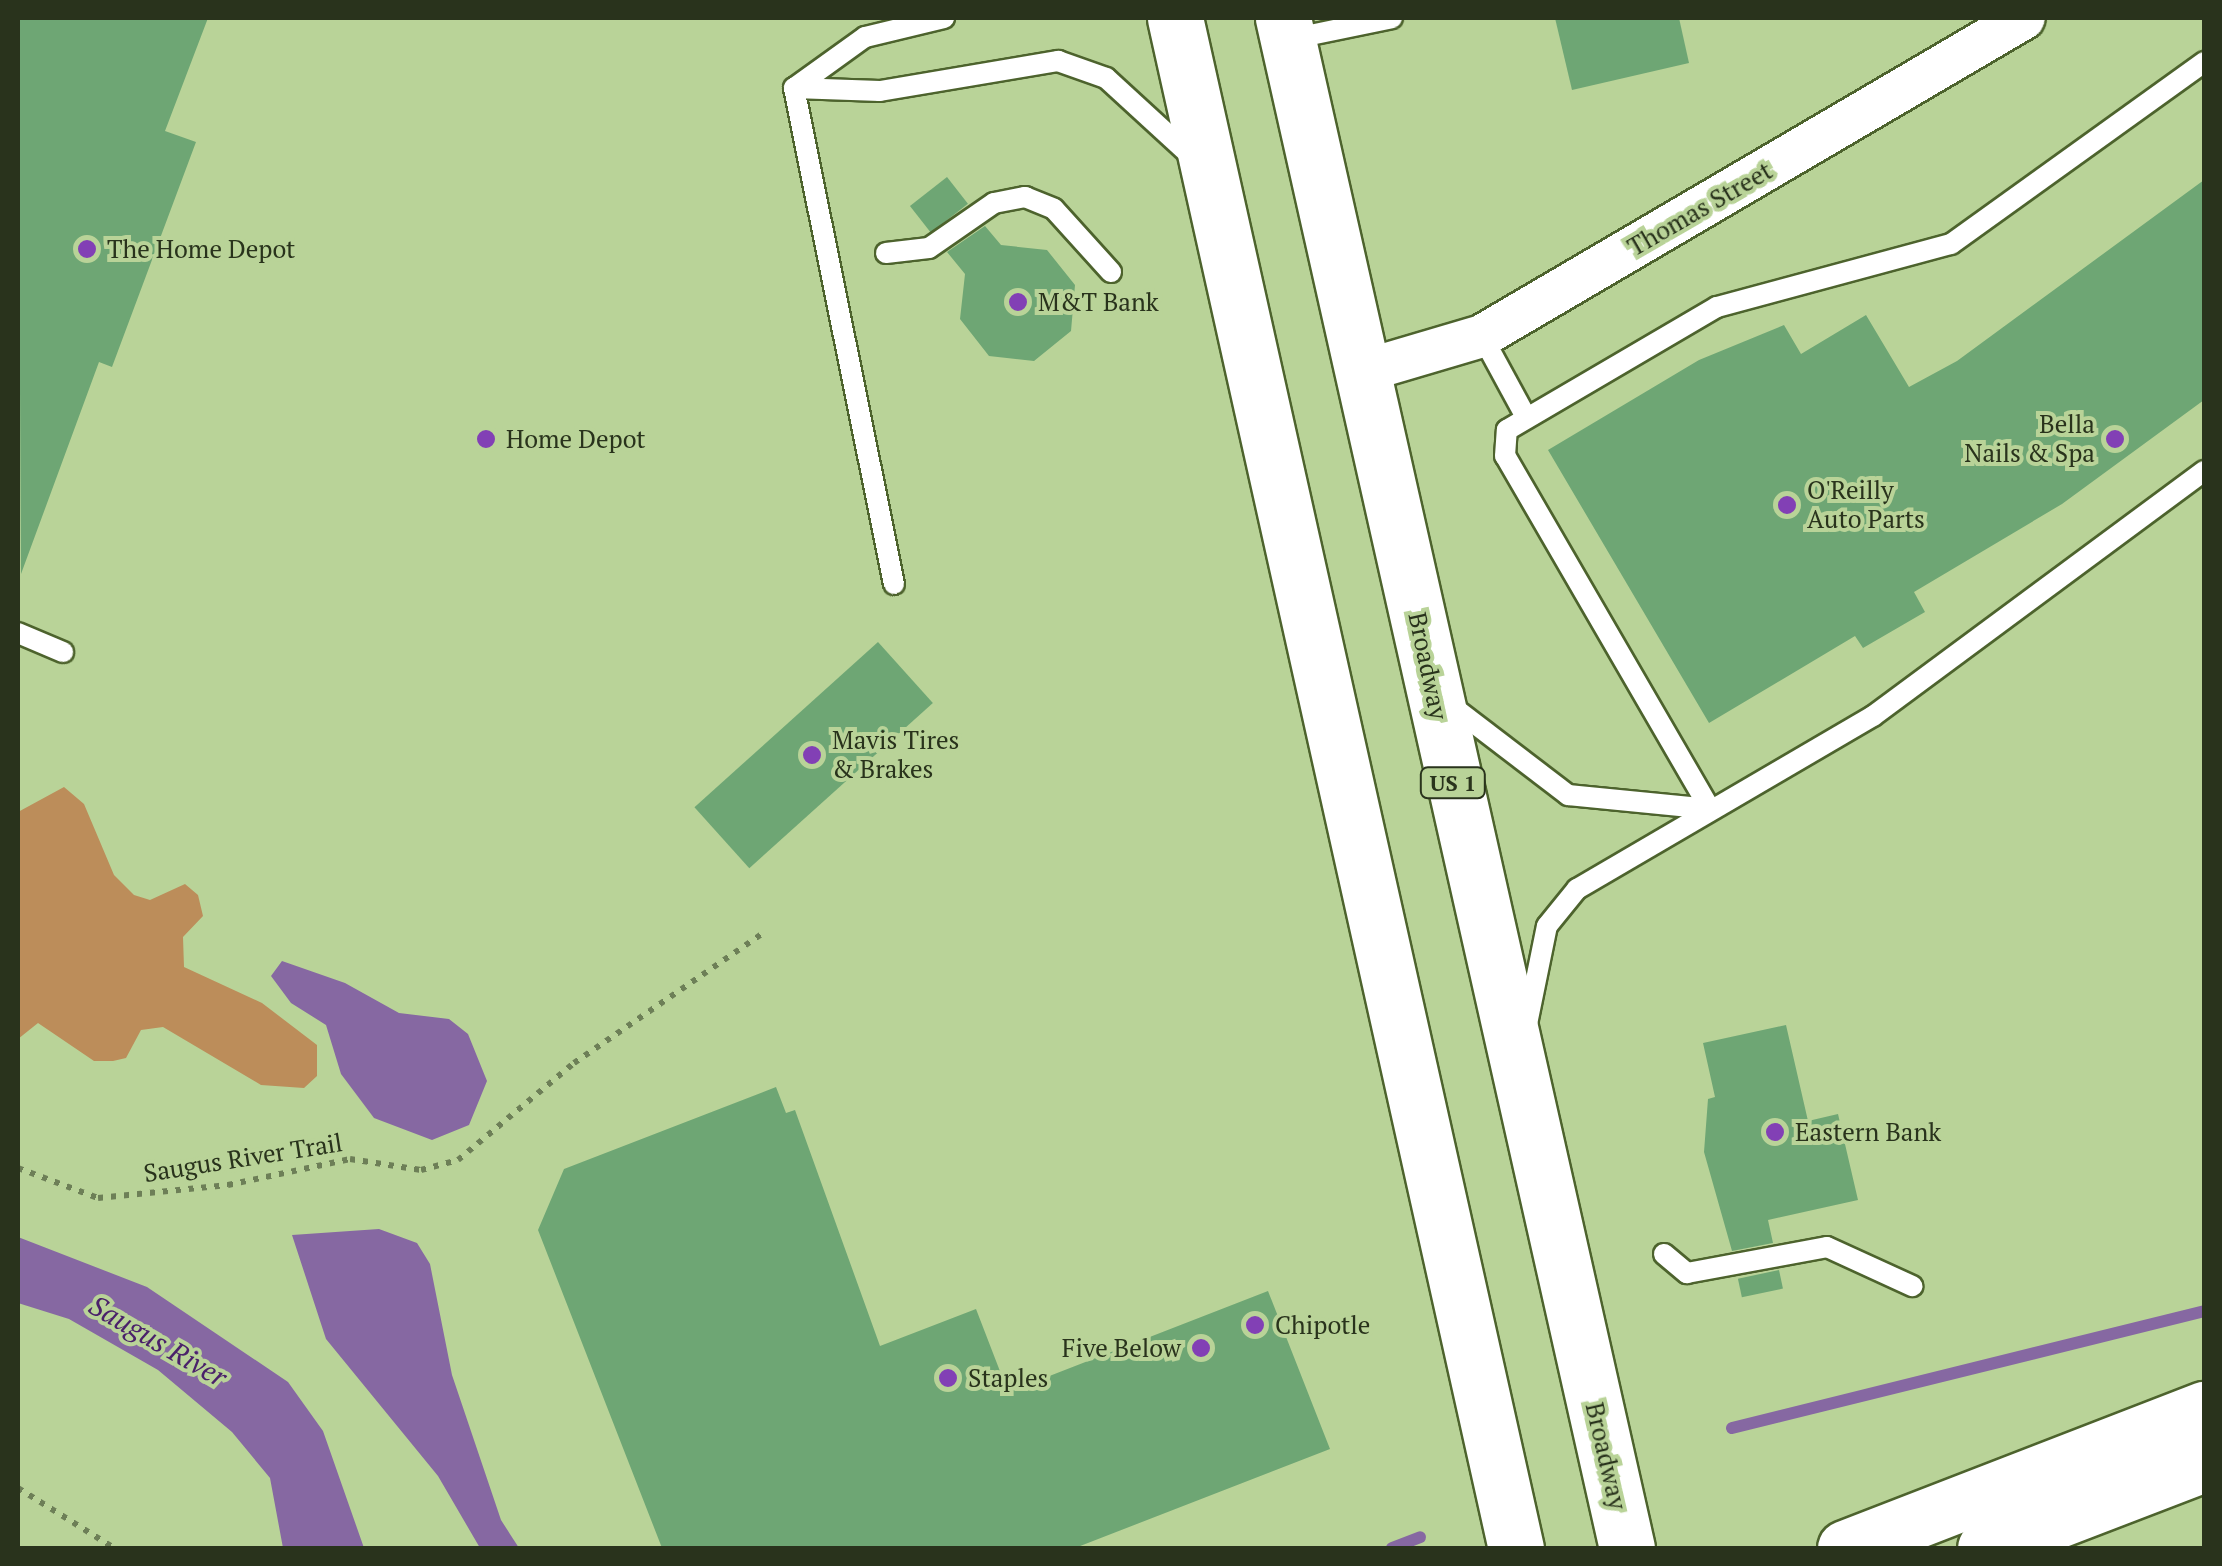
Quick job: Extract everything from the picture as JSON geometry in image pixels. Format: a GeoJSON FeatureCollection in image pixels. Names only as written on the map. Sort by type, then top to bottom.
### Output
{"type":"FeatureCollection","features":[{"type":"Feature","properties":{"kind":"highway"},"geometry":{"type":"LineString","coordinates":[[1175,18],[1516,1548]]}},
{"type":"Feature","properties":{"kind":"highway","name":"Broadway"},"geometry":{"type":"LineString","coordinates":[[1285,29],[1627,1548]]}},
{"type":"Feature","properties":{"kind":"highway"},"geometry":{"type":"LineString","coordinates":[[1845,1548],[2204,1409]]}},
{"type":"Feature","properties":{"kind":"highway"},"geometry":{"type":"LineString","coordinates":[[1985,1548],[2204,1464]]}},
{"type":"Feature","properties":{"kind":"street","name":"Thomas Street"},"geometry":{"type":"LineString","coordinates":[[1364,371],[1482,336],[2024,18]]}},
{"type":"Feature","properties":{"kind":"lane"},"geometry":{"type":"LineString","coordinates":[[794,88],[865,37],[944,18]]}},
{"type":"Feature","properties":{"kind":"lane"},"geometry":{"type":"LineString","coordinates":[[1285,29],[1392,18]]}},
{"type":"Feature","properties":{"kind":"lane"},"geometry":{"type":"LineString","coordinates":[[794,88],[880,91],[1030,60],[1058,62],[1120,88],[1210,175]]}},
{"type":"Feature","properties":{"kind":"lane"},"geometry":{"type":"LineString","coordinates":[[1710,810],[1506,456],[1505,434],[1526,417],[1717,307],[1951,244],[2204,62]]}},
{"type":"Feature","properties":{"kind":"lane"},"geometry":{"type":"LineString","coordinates":[[794,88],[894,584]]}},
{"type":"Feature","properties":{"kind":"lane"},"geometry":{"type":"LineString","coordinates":[[886,253],[932,247],[994,203],[1025,197],[1054,209],[1111,272]]}},
{"type":"Feature","properties":{"kind":"lane"},"geometry":{"type":"LineString","coordinates":[[1482,336],[1526,417]]}},
{"type":"Feature","properties":{"kind":"lane"},"geometry":{"type":"LineString","coordinates":[[1519,1071],[1540,949],[1559,908],[1710,810],[1873,716],[2204,471]]}},
{"type":"Feature","properties":{"kind":"lane"},"geometry":{"type":"LineString","coordinates":[[18,634],[62,652]]}},
{"type":"Feature","properties":{"kind":"lane"},"geometry":{"type":"LineString","coordinates":[[1433,690],[1568,795],[1710,810]]}},
{"type":"Feature","properties":{"kind":"lane"},"geometry":{"type":"LineString","coordinates":[[1664,1254],[1687,1273],[1827,1247],[1912,1286]]}},
{"type":"Feature","properties":{"kind":"path","name":"Saugus River Trail"},"geometry":{"type":"LineString","coordinates":[[18,1168],[98,1198],[228,1185],[350,1159],[420,1170],[458,1160],[574,1063],[762,934]]}},
{"type":"Feature","properties":{"kind":"path"},"geometry":{"type":"LineString","coordinates":[[18,1488],[114,1548]]}},
{"type":"Feature","properties":{"kind":"shaded area"},"geometry":{"type":"Polygon","coordinates":[[[64,787],[84,804],[114,875],[134,895],[150,900],[185,884],[198,895],[203,916],[183,937],[184,967],[262,1003],[317,1045],[317,1076],[304,1088],[261,1085],[163,1027],[141,1030],[126,1058],[113,1061],[94,1061],[38,1023],[18,1039],[18,812],[64,787]]]}},
{"type":"Feature","properties":{"kind":"water"},"geometry":{"type":"Polygon","coordinates":[[[282,961],[345,983],[399,1013],[449,1019],[468,1034],[487,1081],[469,1125],[432,1140],[374,1118],[341,1074],[326,1025],[291,1003],[271,976],[282,961]]]}},
{"type":"Feature","properties":{"kind":"water"},"geometry":{"type":"Polygon","coordinates":[[[379,1229],[417,1243],[430,1264],[452,1375],[501,1520],[519,1548],[480,1548],[438,1476],[326,1339],[292,1235],[379,1229]]]}},
{"type":"Feature","properties":{"kind":"water","name":"Saugus River"},"geometry":{"type":"Polygon","coordinates":[[[18,1237],[147,1287],[288,1382],[323,1431],[364,1548],[283,1548],[270,1478],[232,1432],[158,1370],[69,1319],[18,1303],[18,1237]]]}},
{"type":"Feature","properties":{"kind":"building","name":"The Home Depot"},"geometry":{"type":"Polygon","coordinates":[[[18,18],[208,18],[165,131],[196,142],[112,367],[99,362],[21,574],[18,18]]]}},
{"type":"Feature","properties":{"kind":"building"},"geometry":{"type":"Polygon","coordinates":[[[1555,18],[1679,18],[1689,63],[1572,90],[1555,18]]]}},
{"type":"Feature","properties":{"kind":"building"},"geometry":{"type":"Polygon","coordinates":[[[947,177],[968,204],[931,233],[910,206],[947,177]]]}},
{"type":"Feature","properties":{"kind":"building"},"geometry":{"type":"Polygon","coordinates":[[[2204,180],[2204,400],[2062,504],[1914,592],[1925,612],[1863,648],[1855,636],[1709,723],[1548,450],[1699,360],[1784,325],[1801,354],[1866,315],[1909,387],[1957,361],[2204,180]]]}},
{"type":"Feature","properties":{"kind":"building","name":"M&T Bank"},"geometry":{"type":"Polygon","coordinates":[[[985,226],[1001,245],[1047,250],[1075,285],[1071,331],[1034,361],[989,356],[960,319],[965,274],[947,252],[985,226]]]}},
{"type":"Feature","properties":{"kind":"building","name":"Mavis Tires & Brakes"},"geometry":{"type":"Polygon","coordinates":[[[878,642],[933,703],[749,868],[694,807],[878,642]]]}},
{"type":"Feature","properties":{"kind":"building","name":"Eastern Bank"},"geometry":{"type":"Polygon","coordinates":[[[1786,1025],[1808,1121],[1838,1114],[1858,1200],[1768,1220],[1773,1243],[1732,1251],[1704,1152],[1708,1099],[1715,1097],[1703,1043],[1786,1025]]]}},
{"type":"Feature","properties":{"kind":"building"},"geometry":{"type":"Polygon","coordinates":[[[776,1087],[786,1113],[795,1110],[880,1346],[976,1309],[1008,1392],[1268,1291],[1330,1449],[1075,1548],[662,1548],[538,1230],[564,1169],[776,1087]]]}},
{"type":"Feature","properties":{"kind":"building"},"geometry":{"type":"Polygon","coordinates":[[[1779,1270],[1783,1289],[1742,1297],[1738,1279],[1779,1270]]]}},
{"type":"Feature","properties":{"kind":"waterway"},"geometry":{"type":"LineString","coordinates":[[1732,1428],[2204,1311]]}},
{"type":"Feature","properties":{"kind":"waterway"},"geometry":{"type":"LineString","coordinates":[[1392,1548],[1420,1537]]}},
{"type":"Feature","properties":{"kind":"place","name":"The Home Depot"},"geometry":{"type":"Point","coordinates":[87,249]}},
{"type":"Feature","properties":{"kind":"place","name":"M&T Bank"},"geometry":{"type":"Point","coordinates":[1018,302]}},
{"type":"Feature","properties":{"kind":"place","name":"Home Depot"},"geometry":{"type":"Point","coordinates":[486,439]}},
{"type":"Feature","properties":{"kind":"place","name":"Bella Nails & Spa"},"geometry":{"type":"Point","coordinates":[2115,439]}},
{"type":"Feature","properties":{"kind":"place","name":"O'Reilly Auto Parts"},"geometry":{"type":"Point","coordinates":[1787,505]}},
{"type":"Feature","properties":{"kind":"place","name":"Mavis Tires & Brakes"},"geometry":{"type":"Point","coordinates":[812,755]}},
{"type":"Feature","properties":{"kind":"place","name":"Eastern Bank"},"geometry":{"type":"Point","coordinates":[1775,1132]}},
{"type":"Feature","properties":{"kind":"place","name":"Chipotle"},"geometry":{"type":"Point","coordinates":[1255,1325]}},
{"type":"Feature","properties":{"kind":"place","name":"Five Below"},"geometry":{"type":"Point","coordinates":[1201,1348]}},
{"type":"Feature","properties":{"kind":"place","name":"Staples"},"geometry":{"type":"Point","coordinates":[948,1378]}}]}
